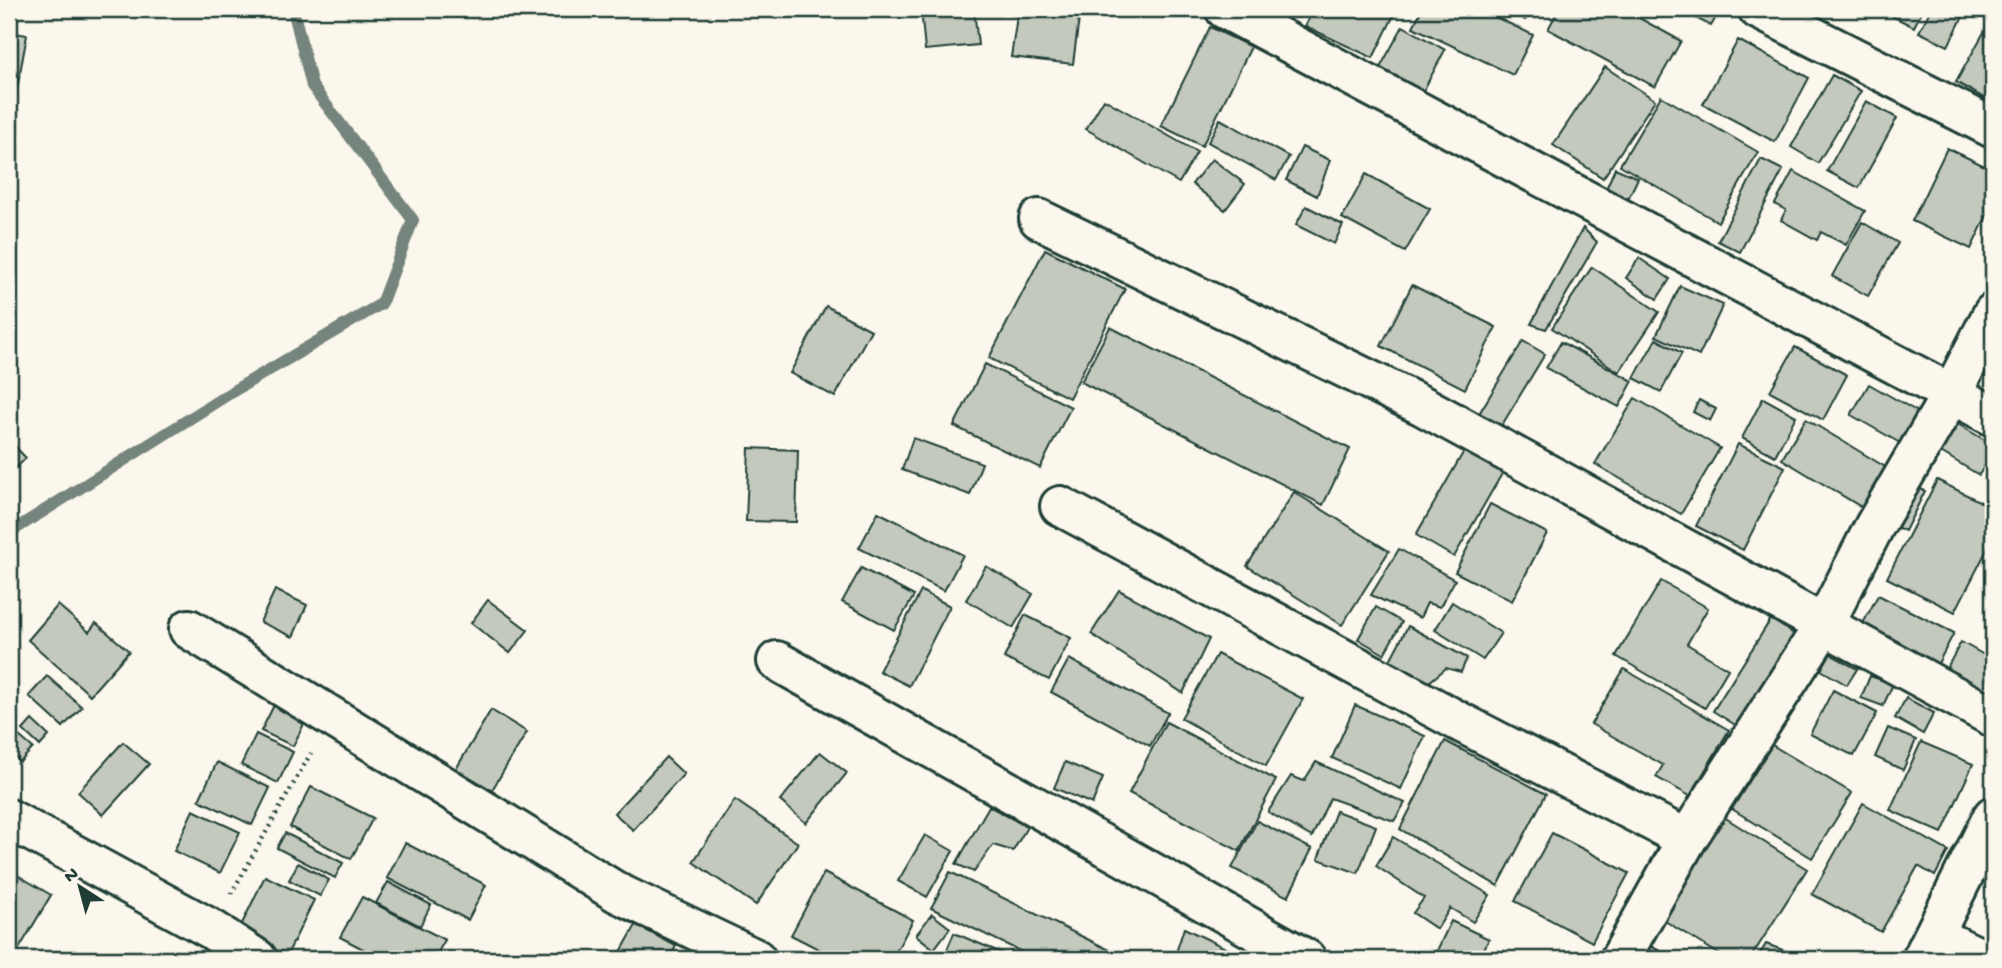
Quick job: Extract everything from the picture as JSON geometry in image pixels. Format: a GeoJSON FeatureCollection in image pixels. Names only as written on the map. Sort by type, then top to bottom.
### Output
{"type":"FeatureCollection","features":[{"type":"Feature","properties":{"kind":"street"},"geometry":{"type":"LineString","coordinates":[[1758,9],[1993,128]]}},
{"type":"Feature","properties":{"kind":"street"},"geometry":{"type":"LineString","coordinates":[[1245,14],[1993,416]]}},
{"type":"Feature","properties":{"kind":"street"},"geometry":{"type":"LineString","coordinates":[[1038,219],[1423,407],[1993,718]]}},
{"type":"Feature","properties":{"kind":"street"},"geometry":{"type":"LineString","coordinates":[[1620,959],[1687,839],[1825,625],[1875,525],[1952,393],[1993,313]]}},
{"type":"Feature","properties":{"kind":"street"},"geometry":{"type":"LineString","coordinates":[[1060,506],[1460,722],[1687,839]]}},
{"type":"Feature","properties":{"kind":"street"},"geometry":{"type":"LineString","coordinates":[[189,629],[333,715],[618,893],[756,959]]}},
{"type":"Feature","properties":{"kind":"street"},"geometry":{"type":"LineString","coordinates":[[777,661],[1306,959]]}},
{"type":"Feature","properties":{"kind":"street"},"geometry":{"type":"LineString","coordinates":[[1983,959],[1929,948],[1993,816]]}},
{"type":"Feature","properties":{"kind":"street"},"geometry":{"type":"LineString","coordinates":[[9,819],[211,929],[257,959]]}},
{"type":"Feature","properties":{"kind":"path"},"geometry":{"type":"LineString","coordinates":[[211,929],[333,715]]}},
{"type":"Feature","properties":{"kind":"building"},"geometry":{"type":"Polygon","coordinates":[[[921,9],[974,9],[978,45],[925,50],[921,9]]]}},
{"type":"Feature","properties":{"kind":"building"},"geometry":{"type":"Polygon","coordinates":[[[1018,9],[1080,11],[1073,64],[1011,57],[1018,9]]]}},
{"type":"Feature","properties":{"kind":"building"},"geometry":{"type":"Polygon","coordinates":[[[1314,9],[1397,9],[1373,58],[1305,26],[1314,9]]]}},
{"type":"Feature","properties":{"kind":"building"},"geometry":{"type":"Polygon","coordinates":[[[1422,9],[1479,9],[1533,35],[1513,75],[1413,27],[1422,9]]]}},
{"type":"Feature","properties":{"kind":"building"},"geometry":{"type":"Polygon","coordinates":[[[1512,9],[1534,9],[1525,20],[1512,9]]]}},
{"type":"Feature","properties":{"kind":"building"},"geometry":{"type":"Polygon","coordinates":[[[1559,9],[1623,9],[1681,41],[1655,87],[1548,29],[1559,9]]]}},
{"type":"Feature","properties":{"kind":"building"},"geometry":{"type":"Polygon","coordinates":[[[1696,9],[1721,9],[1711,26],[1692,16],[1696,9]]]}},
{"type":"Feature","properties":{"kind":"building"},"geometry":{"type":"Polygon","coordinates":[[[1878,9],[1923,9],[1914,27],[1878,9]]]}},
{"type":"Feature","properties":{"kind":"building"},"geometry":{"type":"Polygon","coordinates":[[[1931,9],[1967,9],[1948,46],[1919,32],[1931,9]]]}},
{"type":"Feature","properties":{"kind":"building"},"geometry":{"type":"Polygon","coordinates":[[[1993,16],[1993,103],[1956,82],[1993,16]]]}},
{"type":"Feature","properties":{"kind":"building"},"geometry":{"type":"Polygon","coordinates":[[[1403,26],[1445,50],[1420,97],[1377,73],[1403,26]]]}},
{"type":"Feature","properties":{"kind":"building"},"geometry":{"type":"Polygon","coordinates":[[[1210,27],[1251,47],[1202,146],[1161,126],[1210,27]]]}},
{"type":"Feature","properties":{"kind":"building"},"geometry":{"type":"Polygon","coordinates":[[[9,32],[27,35],[12,116],[9,115],[9,32]]]}},
{"type":"Feature","properties":{"kind":"building"},"geometry":{"type":"Polygon","coordinates":[[[1738,40],[1809,78],[1775,142],[1703,104],[1738,40]]]}},
{"type":"Feature","properties":{"kind":"building"},"geometry":{"type":"Polygon","coordinates":[[[1605,67],[1655,100],[1603,178],[1553,145],[1605,67]]]}},
{"type":"Feature","properties":{"kind":"building"},"geometry":{"type":"Polygon","coordinates":[[[1832,75],[1861,91],[1818,163],[1791,147],[1832,75]]]}},
{"type":"Feature","properties":{"kind":"building"},"geometry":{"type":"Polygon","coordinates":[[[1661,96],[1758,152],[1718,222],[1620,165],[1661,96]]]}},
{"type":"Feature","properties":{"kind":"building"},"geometry":{"type":"Polygon","coordinates":[[[1104,99],[1197,152],[1179,183],[1086,129],[1104,99]]]}},
{"type":"Feature","properties":{"kind":"building"},"geometry":{"type":"Polygon","coordinates":[[[1866,101],[1897,118],[1859,188],[1827,171],[1866,101]]]}},
{"type":"Feature","properties":{"kind":"building"},"geometry":{"type":"Polygon","coordinates":[[[1220,119],[1289,157],[1276,180],[1208,142],[1220,119]]]}},
{"type":"Feature","properties":{"kind":"building"},"geometry":{"type":"Polygon","coordinates":[[[1302,147],[1330,160],[1317,196],[1286,180],[1302,147]]]}},
{"type":"Feature","properties":{"kind":"building"},"geometry":{"type":"Polygon","coordinates":[[[1947,148],[1993,170],[1993,203],[1971,249],[1912,221],[1947,148]]]}},
{"type":"Feature","properties":{"kind":"building"},"geometry":{"type":"Polygon","coordinates":[[[1212,159],[1245,184],[1225,210],[1192,184],[1212,159]]]}},
{"type":"Feature","properties":{"kind":"building"},"geometry":{"type":"Polygon","coordinates":[[[1761,159],[1783,170],[1740,252],[1718,241],[1761,159]]]}},
{"type":"Feature","properties":{"kind":"building"},"geometry":{"type":"Polygon","coordinates":[[[1615,168],[1638,178],[1628,199],[1606,189],[1615,168]]]}},
{"type":"Feature","properties":{"kind":"building"},"geometry":{"type":"Polygon","coordinates":[[[1793,171],[1865,211],[1846,245],[1821,232],[1817,240],[1781,220],[1786,210],[1775,204],[1793,171]]]}},
{"type":"Feature","properties":{"kind":"building"},"geometry":{"type":"Polygon","coordinates":[[[1366,174],[1430,209],[1405,252],[1342,218],[1366,174]]]}},
{"type":"Feature","properties":{"kind":"building"},"geometry":{"type":"Polygon","coordinates":[[[1306,206],[1343,225],[1334,244],[1296,225],[1306,206]]]}},
{"type":"Feature","properties":{"kind":"building"},"geometry":{"type":"Polygon","coordinates":[[[1862,222],[1898,243],[1868,296],[1832,276],[1862,222]]]}},
{"type":"Feature","properties":{"kind":"building"},"geometry":{"type":"Polygon","coordinates":[[[1583,228],[1597,242],[1546,329],[1531,324],[1583,228]]]}},
{"type":"Feature","properties":{"kind":"building"},"geometry":{"type":"Polygon","coordinates":[[[1045,249],[1125,289],[1069,398],[989,358],[1045,249]]]}},
{"type":"Feature","properties":{"kind":"building"},"geometry":{"type":"Polygon","coordinates":[[[1639,258],[1670,279],[1657,299],[1626,278],[1639,258]]]}},
{"type":"Feature","properties":{"kind":"building"},"geometry":{"type":"Polygon","coordinates":[[[1592,267],[1659,312],[1619,372],[1552,328],[1592,267]]]}},
{"type":"Feature","properties":{"kind":"building"},"geometry":{"type":"Polygon","coordinates":[[[1412,285],[1496,327],[1465,389],[1381,346],[1412,285]]]}},
{"type":"Feature","properties":{"kind":"building"},"geometry":{"type":"Polygon","coordinates":[[[1680,286],[1723,305],[1699,356],[1656,336],[1680,286]]]}},
{"type":"Feature","properties":{"kind":"building"},"geometry":{"type":"Polygon","coordinates":[[[826,306],[871,330],[835,397],[790,373],[826,306]]]}},
{"type":"Feature","properties":{"kind":"building"},"geometry":{"type":"Polygon","coordinates":[[[1110,327],[1350,449],[1323,505],[1081,382],[1110,327]]]}},
{"type":"Feature","properties":{"kind":"building"},"geometry":{"type":"Polygon","coordinates":[[[1656,339],[1682,353],[1661,392],[1634,378],[1656,339]]]}},
{"type":"Feature","properties":{"kind":"building"},"geometry":{"type":"Polygon","coordinates":[[[1523,341],[1545,354],[1496,435],[1474,422],[1523,341]]]}},
{"type":"Feature","properties":{"kind":"building"},"geometry":{"type":"Polygon","coordinates":[[[1993,341],[1993,376],[1979,369],[1993,341]]]}},
{"type":"Feature","properties":{"kind":"building"},"geometry":{"type":"Polygon","coordinates":[[[1561,342],[1633,381],[1619,407],[1546,368],[1561,342]]]}},
{"type":"Feature","properties":{"kind":"building"},"geometry":{"type":"Polygon","coordinates":[[[1795,347],[1847,375],[1823,420],[1770,391],[1795,347]]]}},
{"type":"Feature","properties":{"kind":"building"},"geometry":{"type":"Polygon","coordinates":[[[985,364],[1071,407],[1040,468],[954,426],[985,364]]]}},
{"type":"Feature","properties":{"kind":"building"},"geometry":{"type":"Polygon","coordinates":[[[1869,384],[1918,412],[1900,443],[1851,415],[1869,384]]]}},
{"type":"Feature","properties":{"kind":"building"},"geometry":{"type":"Polygon","coordinates":[[[1635,398],[1720,448],[1681,514],[1595,464],[1635,398]]]}},
{"type":"Feature","properties":{"kind":"building"},"geometry":{"type":"Polygon","coordinates":[[[1763,398],[1796,416],[1775,456],[1742,438],[1763,398]]]}},
{"type":"Feature","properties":{"kind":"building"},"geometry":{"type":"Polygon","coordinates":[[[1699,400],[1716,409],[1710,421],[1693,412],[1699,400]]]}},
{"type":"Feature","properties":{"kind":"building"},"geometry":{"type":"Polygon","coordinates":[[[1806,419],[1887,468],[1863,508],[1782,459],[1806,419]]]}},
{"type":"Feature","properties":{"kind":"building"},"geometry":{"type":"Polygon","coordinates":[[[1951,420],[1993,445],[1993,452],[1979,475],[1934,448],[1951,420]]]}},
{"type":"Feature","properties":{"kind":"building"},"geometry":{"type":"Polygon","coordinates":[[[913,438],[982,463],[970,495],[902,470],[913,438]]]}},
{"type":"Feature","properties":{"kind":"building"},"geometry":{"type":"Polygon","coordinates":[[[9,440],[26,458],[9,475],[9,440]]]}},
{"type":"Feature","properties":{"kind":"building"},"geometry":{"type":"Polygon","coordinates":[[[1738,444],[1785,467],[1743,550],[1696,526],[1738,444]]]}},
{"type":"Feature","properties":{"kind":"building"},"geometry":{"type":"Polygon","coordinates":[[[749,448],[798,450],[796,522],[746,521],[749,448]]]}},
{"type":"Feature","properties":{"kind":"building"},"geometry":{"type":"Polygon","coordinates":[[[1464,451],[1503,472],[1454,557],[1416,535],[1464,451]]]}},
{"type":"Feature","properties":{"kind":"building"},"geometry":{"type":"Polygon","coordinates":[[[1937,480],[1993,508],[1993,538],[1955,612],[1887,578],[1937,480]]]}},
{"type":"Feature","properties":{"kind":"building"},"geometry":{"type":"Polygon","coordinates":[[[1914,486],[1925,491],[1905,531],[1894,526],[1914,486]]]}},
{"type":"Feature","properties":{"kind":"building"},"geometry":{"type":"Polygon","coordinates":[[[1294,492],[1389,551],[1342,625],[1247,566],[1294,492]]]}},
{"type":"Feature","properties":{"kind":"building"},"geometry":{"type":"Polygon","coordinates":[[[1490,504],[1547,533],[1512,601],[1455,572],[1490,504]]]}},
{"type":"Feature","properties":{"kind":"building"},"geometry":{"type":"Polygon","coordinates":[[[878,512],[963,555],[944,591],[859,548],[878,512]]]}},
{"type":"Feature","properties":{"kind":"building"},"geometry":{"type":"Polygon","coordinates":[[[1399,549],[1455,580],[1440,607],[1427,603],[1420,618],[1371,595],[1399,549]]]}},
{"type":"Feature","properties":{"kind":"building"},"geometry":{"type":"Polygon","coordinates":[[[986,566],[1033,594],[1013,628],[966,600],[986,566]]]}},
{"type":"Feature","properties":{"kind":"building"},"geometry":{"type":"Polygon","coordinates":[[[861,568],[914,596],[894,630],[842,602],[861,568]]]}},
{"type":"Feature","properties":{"kind":"building"},"geometry":{"type":"Polygon","coordinates":[[[1661,581],[1708,608],[1687,644],[1728,669],[1705,708],[1616,656],[1661,581]]]}},
{"type":"Feature","properties":{"kind":"building"},"geometry":{"type":"Polygon","coordinates":[[[275,590],[307,605],[293,637],[260,622],[275,590]]]}},
{"type":"Feature","properties":{"kind":"building"},"geometry":{"type":"Polygon","coordinates":[[[1119,590],[1209,639],[1183,693],[1091,634],[1119,590]]]}},
{"type":"Feature","properties":{"kind":"building"},"geometry":{"type":"Polygon","coordinates":[[[921,591],[950,606],[909,686],[879,671],[921,591]]]}},
{"type":"Feature","properties":{"kind":"building"},"geometry":{"type":"Polygon","coordinates":[[[1878,595],[1954,633],[1934,671],[1858,633],[1878,595]]]}},
{"type":"Feature","properties":{"kind":"building"},"geometry":{"type":"Polygon","coordinates":[[[488,600],[528,630],[510,653],[471,623],[488,600]]]}},
{"type":"Feature","properties":{"kind":"building"},"geometry":{"type":"Polygon","coordinates":[[[1452,602],[1501,633],[1483,660],[1435,630],[1452,602]]]}},
{"type":"Feature","properties":{"kind":"building"},"geometry":{"type":"Polygon","coordinates":[[[58,605],[89,632],[96,623],[129,651],[90,695],[28,640],[58,605]]]}},
{"type":"Feature","properties":{"kind":"building"},"geometry":{"type":"Polygon","coordinates":[[[1376,607],[1402,622],[1384,654],[1358,639],[1376,607]]]}},
{"type":"Feature","properties":{"kind":"building"},"geometry":{"type":"Polygon","coordinates":[[[1025,615],[1071,638],[1049,680],[1004,658],[1025,615]]]}},
{"type":"Feature","properties":{"kind":"building"},"geometry":{"type":"Polygon","coordinates":[[[1771,619],[1795,635],[1737,726],[1713,711],[1771,619]]]}},
{"type":"Feature","properties":{"kind":"building"},"geometry":{"type":"Polygon","coordinates":[[[1408,626],[1467,658],[1461,672],[1446,668],[1428,683],[1389,662],[1408,626]]]}},
{"type":"Feature","properties":{"kind":"building"},"geometry":{"type":"Polygon","coordinates":[[[1961,642],[1993,660],[1993,702],[1943,675],[1961,642]]]}},
{"type":"Feature","properties":{"kind":"building"},"geometry":{"type":"Polygon","coordinates":[[[1217,654],[1303,699],[1266,766],[1181,718],[1217,654]]]}},
{"type":"Feature","properties":{"kind":"building"},"geometry":{"type":"Polygon","coordinates":[[[1830,654],[1857,669],[1847,685],[1821,670],[1830,654]]]}},
{"type":"Feature","properties":{"kind":"building"},"geometry":{"type":"Polygon","coordinates":[[[1069,659],[1168,713],[1150,746],[1051,692],[1069,659]]]}},
{"type":"Feature","properties":{"kind":"building"},"geometry":{"type":"Polygon","coordinates":[[[1624,669],[1729,730],[1690,796],[1656,777],[1663,765],[1591,724],[1624,669]]]}},
{"type":"Feature","properties":{"kind":"building"},"geometry":{"type":"Polygon","coordinates":[[[47,676],[82,707],[63,727],[29,696],[47,676]]]}},
{"type":"Feature","properties":{"kind":"building"},"geometry":{"type":"Polygon","coordinates":[[[1870,676],[1893,684],[1883,706],[1861,698],[1870,676]]]}},
{"type":"Feature","properties":{"kind":"building"},"geometry":{"type":"Polygon","coordinates":[[[1833,690],[1877,713],[1854,756],[1810,734],[1833,690]]]}},
{"type":"Feature","properties":{"kind":"building"},"geometry":{"type":"Polygon","coordinates":[[[1906,698],[1934,713],[1923,734],[1895,718],[1906,698]]]}},
{"type":"Feature","properties":{"kind":"building"},"geometry":{"type":"Polygon","coordinates":[[[276,701],[308,716],[293,746],[261,731],[276,701]]]}},
{"type":"Feature","properties":{"kind":"building"},"geometry":{"type":"Polygon","coordinates":[[[1355,705],[1425,736],[1401,789],[1332,758],[1355,705]]]}},
{"type":"Feature","properties":{"kind":"building"},"geometry":{"type":"Polygon","coordinates":[[[491,710],[527,732],[492,790],[456,769],[491,710]]]}},
{"type":"Feature","properties":{"kind":"building"},"geometry":{"type":"Polygon","coordinates":[[[32,720],[49,736],[40,746],[23,730],[32,720]]]}},
{"type":"Feature","properties":{"kind":"building"},"geometry":{"type":"Polygon","coordinates":[[[1166,722],[1276,780],[1239,851],[1129,793],[1166,722]]]}},
{"type":"Feature","properties":{"kind":"building"},"geometry":{"type":"Polygon","coordinates":[[[1888,728],[1916,740],[1903,770],[1875,757],[1888,728]]]}},
{"type":"Feature","properties":{"kind":"building"},"geometry":{"type":"Polygon","coordinates":[[[256,734],[293,752],[278,783],[241,765],[256,734]]]}},
{"type":"Feature","properties":{"kind":"building"},"geometry":{"type":"Polygon","coordinates":[[[19,736],[33,748],[20,762],[9,751],[9,746],[19,736]]]}},
{"type":"Feature","properties":{"kind":"building"},"geometry":{"type":"Polygon","coordinates":[[[1445,741],[1546,794],[1498,886],[1400,829],[1445,741]]]}},
{"type":"Feature","properties":{"kind":"building"},"geometry":{"type":"Polygon","coordinates":[[[123,742],[149,764],[103,815],[78,792],[123,742]]]}},
{"type":"Feature","properties":{"kind":"building"},"geometry":{"type":"Polygon","coordinates":[[[1921,742],[1973,764],[1942,833],[1890,810],[1921,742]]]}},
{"type":"Feature","properties":{"kind":"building"},"geometry":{"type":"Polygon","coordinates":[[[1772,745],[1852,793],[1812,858],[1732,809],[1772,745]]]}},
{"type":"Feature","properties":{"kind":"building"},"geometry":{"type":"Polygon","coordinates":[[[820,752],[847,773],[806,823],[780,801],[820,752]]]}},
{"type":"Feature","properties":{"kind":"building"},"geometry":{"type":"Polygon","coordinates":[[[666,757],[684,774],[633,830],[614,813],[666,757]]]}},
{"type":"Feature","properties":{"kind":"building"},"geometry":{"type":"Polygon","coordinates":[[[217,762],[270,788],[252,825],[199,800],[217,762]]]}},
{"type":"Feature","properties":{"kind":"building"},"geometry":{"type":"Polygon","coordinates":[[[1065,762],[1103,778],[1092,804],[1054,788],[1065,762]]]}},
{"type":"Feature","properties":{"kind":"building"},"geometry":{"type":"Polygon","coordinates":[[[1316,762],[1405,803],[1394,821],[1330,798],[1312,837],[1268,812],[1291,776],[1304,781],[1316,762]]]}},
{"type":"Feature","properties":{"kind":"building"},"geometry":{"type":"Polygon","coordinates":[[[311,787],[373,818],[351,859],[290,827],[311,787]]]}},
{"type":"Feature","properties":{"kind":"building"},"geometry":{"type":"Polygon","coordinates":[[[735,800],[798,843],[756,905],[693,862],[735,800]]]}},
{"type":"Feature","properties":{"kind":"building"},"geometry":{"type":"Polygon","coordinates":[[[1863,803],[1948,851],[1935,876],[1918,866],[1881,932],[1812,894],[1863,803]]]}},
{"type":"Feature","properties":{"kind":"building"},"geometry":{"type":"Polygon","coordinates":[[[989,806],[1027,827],[1013,851],[993,845],[974,872],[956,864],[989,806]]]}},
{"type":"Feature","properties":{"kind":"building"},"geometry":{"type":"Polygon","coordinates":[[[193,810],[240,832],[220,873],[174,851],[193,810]]]}},
{"type":"Feature","properties":{"kind":"building"},"geometry":{"type":"Polygon","coordinates":[[[1336,811],[1376,826],[1358,873],[1318,859],[1336,811]]]}},
{"type":"Feature","properties":{"kind":"building"},"geometry":{"type":"Polygon","coordinates":[[[1724,817],[1807,869],[1750,959],[1727,959],[1660,918],[1724,817]]]}},
{"type":"Feature","properties":{"kind":"building"},"geometry":{"type":"Polygon","coordinates":[[[1257,821],[1312,849],[1288,897],[1232,868],[1257,821]]]}},
{"type":"Feature","properties":{"kind":"building"},"geometry":{"type":"Polygon","coordinates":[[[285,833],[343,863],[335,878],[277,848],[285,833]]]}},
{"type":"Feature","properties":{"kind":"building"},"geometry":{"type":"Polygon","coordinates":[[[1552,833],[1629,873],[1592,942],[1515,901],[1552,833]]]}},
{"type":"Feature","properties":{"kind":"building"},"geometry":{"type":"Polygon","coordinates":[[[925,835],[953,851],[927,897],[898,881],[925,835]]]}},
{"type":"Feature","properties":{"kind":"building"},"geometry":{"type":"Polygon","coordinates":[[[1393,837],[1490,895],[1473,922],[1450,908],[1437,929],[1413,913],[1424,898],[1376,866],[1393,837]]]}},
{"type":"Feature","properties":{"kind":"building"},"geometry":{"type":"Polygon","coordinates":[[[405,843],[486,885],[468,920],[387,878],[405,843]]]}},
{"type":"Feature","properties":{"kind":"building"},"geometry":{"type":"Polygon","coordinates":[[[298,863],[329,880],[320,896],[289,880],[298,863]]]}},
{"type":"Feature","properties":{"kind":"building"},"geometry":{"type":"Polygon","coordinates":[[[9,870],[51,895],[13,959],[9,959],[9,870]]]}},
{"type":"Feature","properties":{"kind":"building"},"geometry":{"type":"Polygon","coordinates":[[[950,872],[1128,959],[1036,959],[931,908],[950,872]]]}},
{"type":"Feature","properties":{"kind":"building"},"geometry":{"type":"Polygon","coordinates":[[[824,873],[913,920],[892,959],[838,959],[791,935],[824,873]]]}},
{"type":"Feature","properties":{"kind":"building"},"geometry":{"type":"Polygon","coordinates":[[[265,876],[314,900],[287,955],[238,932],[265,876]]]}},
{"type":"Feature","properties":{"kind":"building"},"geometry":{"type":"Polygon","coordinates":[[[388,882],[431,905],[420,926],[376,903],[388,882]]]}},
{"type":"Feature","properties":{"kind":"building"},"geometry":{"type":"Polygon","coordinates":[[[362,897],[445,940],[434,959],[382,959],[340,937],[362,897]]]}},
{"type":"Feature","properties":{"kind":"building"},"geometry":{"type":"Polygon","coordinates":[[[932,914],[950,928],[934,949],[916,935],[932,914]]]}},
{"type":"Feature","properties":{"kind":"building"},"geometry":{"type":"Polygon","coordinates":[[[1451,921],[1489,939],[1479,959],[1433,959],[1451,921]]]}},
{"type":"Feature","properties":{"kind":"building"},"geometry":{"type":"Polygon","coordinates":[[[636,925],[676,946],[669,959],[617,959],[636,925]]]}},
{"type":"Feature","properties":{"kind":"building"},"geometry":{"type":"Polygon","coordinates":[[[1184,928],[1236,953],[1234,959],[1174,959],[1184,928]]]}},
{"type":"Feature","properties":{"kind":"building"},"geometry":{"type":"Polygon","coordinates":[[[954,933],[1016,959],[943,959],[954,933]]]}},
{"type":"Feature","properties":{"kind":"building"},"geometry":{"type":"Polygon","coordinates":[[[1766,944],[1808,959],[1757,959],[1766,944]]]}},
{"type":"Feature","properties":{"kind":"building"},"geometry":{"type":"Polygon","coordinates":[[[1650,946],[1676,959],[1643,959],[1650,946]]]}},
{"type":"Feature","properties":{"kind":"waterway"},"geometry":{"type":"LineString","coordinates":[[9,533],[235,390],[381,304],[413,220],[312,86],[293,9]]}}]}
